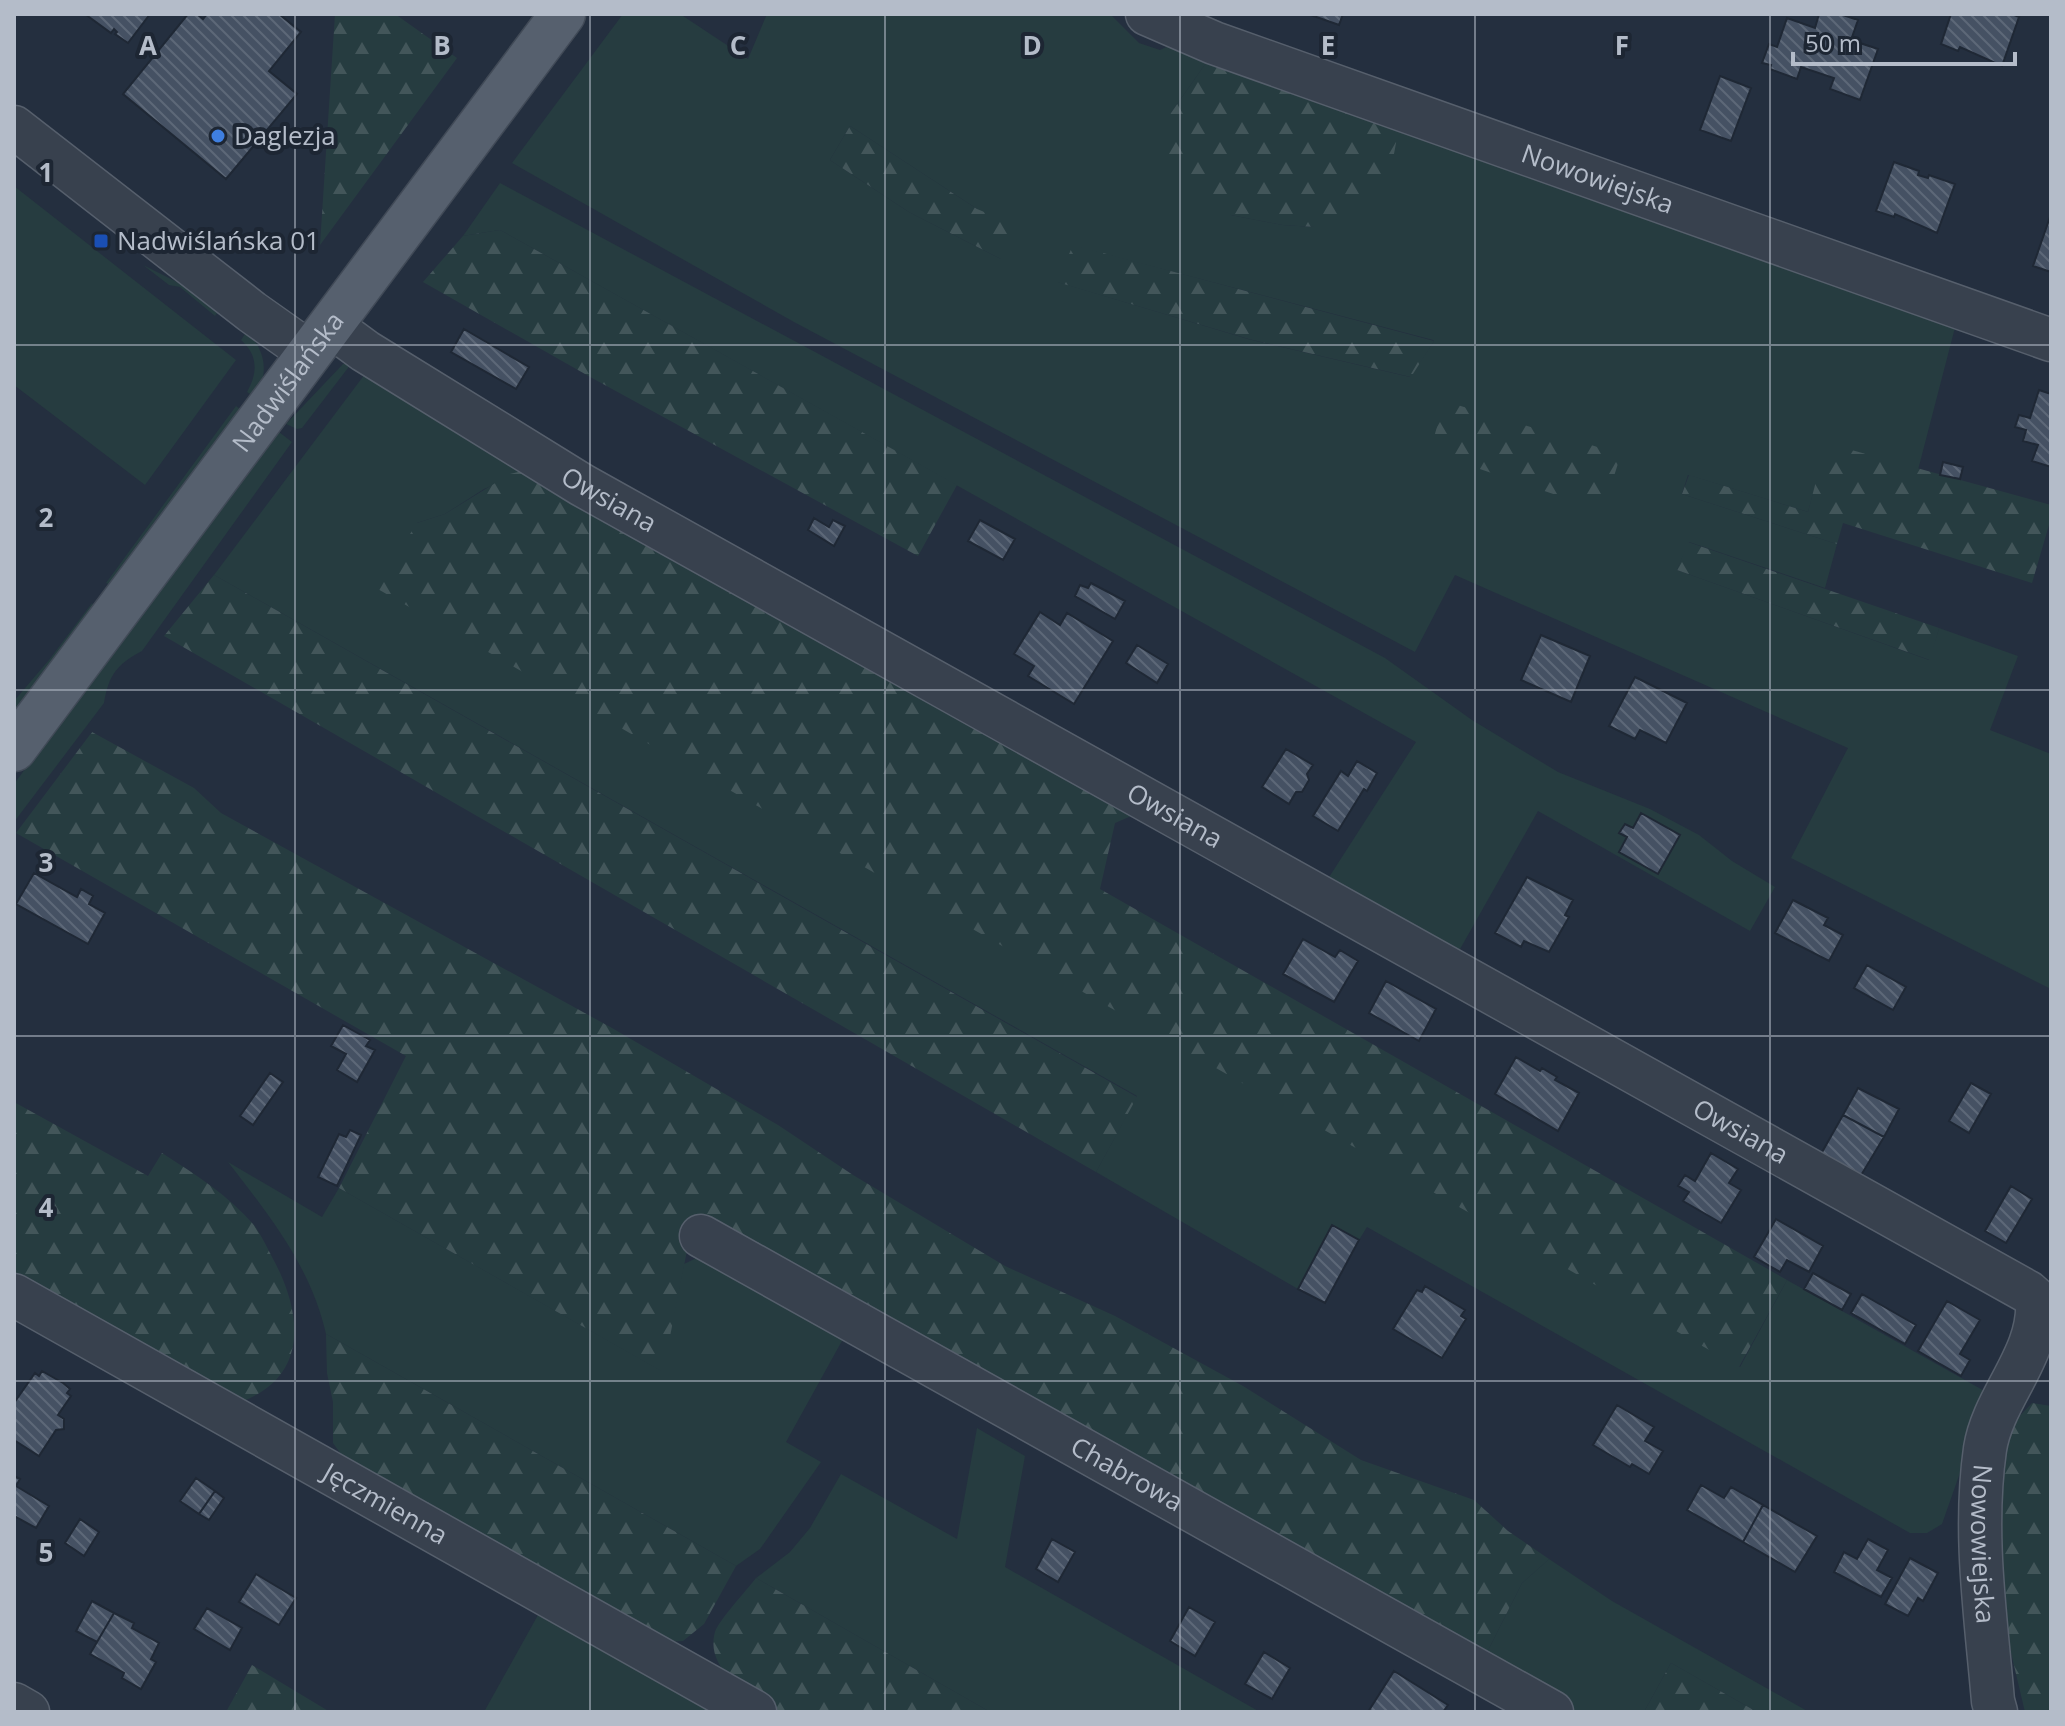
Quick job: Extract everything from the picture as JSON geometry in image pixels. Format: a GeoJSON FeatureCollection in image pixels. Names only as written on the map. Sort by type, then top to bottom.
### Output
{"type":"FeatureCollection","features":[{"type":"Feature","properties":{"kind":"main road","name":"Nadwiślańska"},"geometry":{"type":"LineString","coordinates":[[14,749],[563,14]]}},
{"type":"Feature","properties":{"kind":"street","name":"Nowowiejska"},"geometry":{"type":"LineString","coordinates":[[1147,14],[1257,58],[2051,340]]}},
{"type":"Feature","properties":{"kind":"street","name":"Owsiana"},"geometry":{"type":"LineString","coordinates":[[14,127],[252,312],[320,339],[365,351],[582,485],[2028,1292]]}},
{"type":"Feature","properties":{"kind":"street","name":"Chabrowa"},"geometry":{"type":"LineString","coordinates":[[701,1236],[1552,1712]]}},
{"type":"Feature","properties":{"kind":"street","name":"Nowowiejska"},"geometry":{"type":"LineString","coordinates":[[1996,1712],[1979,1540],[1985,1447],[2030,1346],[2038,1317],[2037,1300],[2028,1292]]}},
{"type":"Feature","properties":{"kind":"street","name":"Jęczmienna"},"geometry":{"type":"LineString","coordinates":[[14,1295],[755,1712]]}},
{"type":"Feature","properties":{"kind":"street"},"geometry":{"type":"LineString","coordinates":[[14,1704],[28,1712]]}},
{"type":"Feature","properties":{"kind":"green space"},"geometry":{"type":"Polygon","coordinates":[[[335,14],[395,14],[457,58],[320,245],[335,14]]]}},
{"type":"Feature","properties":{"kind":"green space"},"geometry":{"type":"Polygon","coordinates":[[[623,14],[680,14],[748,59],[767,14],[1110,14],[1139,43],[1160,50],[1175,43],[1211,56],[1171,113],[1231,215],[1283,225],[1315,227],[1400,122],[1958,316],[1918,470],[1827,444],[1808,512],[1688,475],[1682,494],[1837,544],[1825,588],[1689,542],[1677,570],[1929,660],[1939,628],[2018,656],[1990,730],[2051,754],[2051,989],[1791,858],[1848,748],[1455,575],[1415,652],[794,322],[512,163],[623,14]],[[850,126],[830,160],[909,212],[1001,259],[977,209],[850,126]],[[1074,246],[1058,282],[1248,339],[1410,377],[1434,341],[1433,340],[1074,246]]]}},
{"type":"Feature","properties":{"kind":"green space"},"geometry":{"type":"Polygon","coordinates":[[[1211,56],[1400,122],[1393,159],[1370,193],[1341,225],[1283,225],[1231,215],[1190,190],[1160,146],[1171,113],[1211,56]]]}},
{"type":"Feature","properties":{"kind":"green space"},"geometry":{"type":"Polygon","coordinates":[[[850,126],[977,209],[1016,225],[1001,259],[909,212],[830,160],[850,126]]]}},
{"type":"Feature","properties":{"kind":"green space"},"geometry":{"type":"Polygon","coordinates":[[[500,183],[1385,658],[1472,720],[1558,772],[1650,809],[1699,835],[1732,861],[1775,887],[1750,931],[1538,811],[1455,958],[1324,885],[1416,742],[500,230],[463,236],[500,183]]]}},
{"type":"Feature","properties":{"kind":"green space"},"geometry":{"type":"Polygon","coordinates":[[[14,186],[236,360],[145,485],[14,385],[14,186]]]}},
{"type":"Feature","properties":{"kind":"green space"},"geometry":{"type":"Polygon","coordinates":[[[500,230],[957,485],[918,556],[423,282],[463,236],[500,230]]]}},
{"type":"Feature","properties":{"kind":"green space"},"geometry":{"type":"Polygon","coordinates":[[[1073,245],[1434,341],[1411,377],[1249,339],[1057,282],[1073,245]]]}},
{"type":"Feature","properties":{"kind":"green space"},"geometry":{"type":"Polygon","coordinates":[[[143,265],[197,292],[220,309],[215,316],[180,287],[169,285],[143,265]]]}},
{"type":"Feature","properties":{"kind":"green space"},"geometry":{"type":"Polygon","coordinates":[[[247,331],[259,347],[264,363],[256,398],[247,392],[253,378],[254,364],[251,352],[241,340],[247,331]]]}},
{"type":"Feature","properties":{"kind":"green space"},"geometry":{"type":"Polygon","coordinates":[[[343,364],[351,364],[302,428],[286,424],[343,364]]]}},
{"type":"Feature","properties":{"kind":"green space"},"geometry":{"type":"Polygon","coordinates":[[[365,374],[534,468],[484,489],[445,514],[417,523],[1740,1367],[1787,1280],[1988,1393],[1942,1524],[1927,1533],[1910,1533],[1367,1227],[1359,1240],[1332,1226],[1298,1289],[1096,1172],[1137,1096],[214,575],[365,374]]]}},
{"type":"Feature","properties":{"kind":"green space"},"geometry":{"type":"Polygon","coordinates":[[[1444,401],[1621,454],[1603,511],[1430,452],[1444,401]]]}},
{"type":"Feature","properties":{"kind":"green space"},"geometry":{"type":"Polygon","coordinates":[[[236,406],[243,411],[111,585],[106,583],[236,406]]]}},
{"type":"Feature","properties":{"kind":"green space"},"geometry":{"type":"Polygon","coordinates":[[[279,432],[292,442],[142,651],[115,672],[104,703],[14,822],[14,784],[274,433],[279,432]]]}},
{"type":"Feature","properties":{"kind":"green space"},"geometry":{"type":"Polygon","coordinates":[[[1826,443],[2051,505],[2051,518],[2032,583],[1843,523],[1837,544],[1682,494],[1689,475],[1808,512],[1826,443]]]}},
{"type":"Feature","properties":{"kind":"green space"},"geometry":{"type":"Polygon","coordinates":[[[534,468],[1145,810],[1115,823],[1100,889],[1787,1280],[1739,1367],[376,588],[417,523],[445,514],[510,474],[534,468]]]}},
{"type":"Feature","properties":{"kind":"green space"},"geometry":{"type":"Polygon","coordinates":[[[1688,542],[1939,628],[1930,660],[1677,570],[1688,542]]]}},
{"type":"Feature","properties":{"kind":"green space"},"geometry":{"type":"Polygon","coordinates":[[[214,575],[1137,1097],[1096,1172],[164,636],[214,575]]]}},
{"type":"Feature","properties":{"kind":"green space"},"geometry":{"type":"Polygon","coordinates":[[[92,603],[94,607],[14,721],[14,701],[92,603]]]}},
{"type":"Feature","properties":{"kind":"green space"},"geometry":{"type":"Polygon","coordinates":[[[92,732],[194,788],[221,813],[612,1028],[778,1125],[853,1175],[1005,1266],[1115,1316],[1243,1386],[1361,1460],[1474,1500],[1508,1531],[1549,1559],[1522,1583],[1482,1662],[693,1220],[663,1372],[339,1188],[406,1056],[16,833],[92,732]]]}},
{"type":"Feature","properties":{"kind":"green space"},"geometry":{"type":"Polygon","coordinates":[[[14,1102],[148,1176],[162,1153],[222,1195],[254,1225],[282,1278],[294,1319],[290,1358],[280,1375],[265,1390],[243,1401],[14,1275],[14,1102]]]}},
{"type":"Feature","properties":{"kind":"green space"},"geometry":{"type":"Polygon","coordinates":[[[228,1162],[322,1217],[339,1188],[662,1371],[684,1264],[709,1252],[848,1330],[786,1442],[821,1462],[760,1549],[736,1566],[326,1334],[299,1264],[273,1222],[228,1162]]]}},
{"type":"Feature","properties":{"kind":"green space"},"geometry":{"type":"Polygon","coordinates":[[[326,1334],[736,1566],[704,1624],[683,1641],[664,1642],[349,1465],[333,1443],[333,1402],[327,1373],[326,1334]]]}},
{"type":"Feature","properties":{"kind":"green space"},"geometry":{"type":"Polygon","coordinates":[[[2032,1403],[2051,1406],[2051,1712],[2025,1712],[1987,1551],[1998,1469],[2015,1421],[2032,1403]]]}},
{"type":"Feature","properties":{"kind":"green space"},"geometry":{"type":"Polygon","coordinates":[[[977,1428],[1025,1456],[1005,1567],[1260,1712],[990,1712],[756,1578],[790,1552],[810,1528],[841,1474],[957,1539],[977,1428]]]}},
{"type":"Feature","properties":{"kind":"green space"},"geometry":{"type":"Polygon","coordinates":[[[1549,1559],[1612,1601],[1809,1712],[1757,1712],[1671,1663],[1644,1712],[1569,1712],[1482,1662],[1522,1583],[1549,1559]]]}},
{"type":"Feature","properties":{"kind":"green space"},"geometry":{"type":"Polygon","coordinates":[[[756,1578],[990,1712],[780,1712],[769,1706],[733,1681],[723,1670],[713,1646],[718,1627],[756,1578]]]}},
{"type":"Feature","properties":{"kind":"green space"},"geometry":{"type":"Polygon","coordinates":[[[538,1615],[713,1712],[484,1712],[538,1615]]]}},
{"type":"Feature","properties":{"kind":"green space"},"geometry":{"type":"Polygon","coordinates":[[[1671,1663],[1757,1712],[1644,1712],[1671,1663]]]}},
{"type":"Feature","properties":{"kind":"green space"},"geometry":{"type":"Polygon","coordinates":[[[252,1665],[330,1712],[226,1712],[252,1665]]]}},
{"type":"Feature","properties":{"kind":"building"},"geometry":{"type":"Polygon","coordinates":[[[85,14],[150,14],[128,43],[115,34],[114,29],[111,33],[85,14]]]}},
{"type":"Feature","properties":{"kind":"building","name":"Daglezja"},"geometry":{"type":"Polygon","coordinates":[[[188,14],[197,14],[203,19],[207,14],[279,14],[301,32],[269,71],[297,94],[226,179],[123,94],[188,14]]]}},
{"type":"Feature","properties":{"kind":"building"},"geometry":{"type":"Polygon","coordinates":[[[1308,14],[1343,14],[1339,25],[1308,14]]]}},
{"type":"Feature","properties":{"kind":"building"},"geometry":{"type":"Polygon","coordinates":[[[1819,14],[1840,14],[1858,20],[1851,40],[1878,49],[1860,100],[1830,89],[1834,78],[1801,67],[1797,79],[1762,63],[1769,44],[1777,47],[1787,18],[1815,28],[1819,14]]]}},
{"type":"Feature","properties":{"kind":"building"},"geometry":{"type":"Polygon","coordinates":[[[1951,14],[2012,14],[2019,17],[2002,66],[1960,47],[1958,51],[1941,44],[1951,14]]]}},
{"type":"Feature","properties":{"kind":"building"},"geometry":{"type":"Polygon","coordinates":[[[1720,76],[1751,88],[1731,141],[1700,130],[1720,76]]]}},
{"type":"Feature","properties":{"kind":"building"},"geometry":{"type":"Polygon","coordinates":[[[1894,162],[1919,171],[1918,175],[1928,178],[1929,175],[1955,184],[1937,233],[1895,214],[1894,217],[1876,211],[1894,162]]]}},
{"type":"Feature","properties":{"kind":"building"},"geometry":{"type":"Polygon","coordinates":[[[2051,217],[2051,272],[2033,266],[2051,217]]]}},
{"type":"Feature","properties":{"kind":"building"},"geometry":{"type":"Polygon","coordinates":[[[464,329],[529,367],[516,389],[451,352],[464,329]]]}},
{"type":"Feature","properties":{"kind":"building"},"geometry":{"type":"Polygon","coordinates":[[[2039,390],[2051,394],[2051,467],[2032,461],[2038,445],[2023,441],[2026,430],[2015,427],[2019,415],[2030,418],[2039,390]]]}},
{"type":"Feature","properties":{"kind":"building"},"geometry":{"type":"Polygon","coordinates":[[[1943,462],[1963,467],[1960,479],[1940,475],[1943,462]]]}},
{"type":"Feature","properties":{"kind":"building"},"geometry":{"type":"Polygon","coordinates":[[[814,518],[829,527],[833,520],[845,526],[834,546],[808,530],[814,518]]]}},
{"type":"Feature","properties":{"kind":"building"},"geometry":{"type":"Polygon","coordinates":[[[980,520],[1015,539],[1003,560],[968,541],[980,520]]]}},
{"type":"Feature","properties":{"kind":"building"},"geometry":{"type":"Polygon","coordinates":[[[1091,583],[1125,601],[1115,619],[1075,596],[1080,585],[1088,588],[1091,583]]]}},
{"type":"Feature","properties":{"kind":"building"},"geometry":{"type":"Polygon","coordinates":[[[1040,612],[1060,625],[1067,613],[1113,641],[1074,704],[1028,676],[1034,666],[1014,654],[1040,612]]]}},
{"type":"Feature","properties":{"kind":"building"},"geometry":{"type":"Polygon","coordinates":[[[1541,635],[1590,656],[1571,702],[1521,680],[1541,635]]]}},
{"type":"Feature","properties":{"kind":"building"},"geometry":{"type":"Polygon","coordinates":[[[1137,645],[1168,664],[1157,683],[1126,663],[1137,645]]]}},
{"type":"Feature","properties":{"kind":"building"},"geometry":{"type":"Polygon","coordinates":[[[1635,677],[1687,703],[1666,743],[1640,730],[1635,739],[1609,726],[1635,677]]]}},
{"type":"Feature","properties":{"kind":"building"},"geometry":{"type":"Polygon","coordinates":[[[1286,749],[1313,765],[1302,792],[1296,792],[1289,804],[1262,787],[1286,749]]]}},
{"type":"Feature","properties":{"kind":"building"},"geometry":{"type":"Polygon","coordinates":[[[1357,761],[1377,773],[1338,831],[1313,816],[1341,771],[1348,776],[1357,761]]]}},
{"type":"Feature","properties":{"kind":"building"},"geometry":{"type":"Polygon","coordinates":[[[1641,813],[1680,835],[1658,874],[1619,852],[1627,837],[1619,833],[1625,824],[1633,828],[1641,813]]]}},
{"type":"Feature","properties":{"kind":"building"},"geometry":{"type":"Polygon","coordinates":[[[34,873],[77,897],[81,889],[93,896],[89,904],[105,913],[88,944],[16,904],[34,873]]]}},
{"type":"Feature","properties":{"kind":"building"},"geometry":{"type":"Polygon","coordinates":[[[1527,877],[1573,900],[1565,915],[1569,917],[1549,952],[1524,941],[1521,947],[1495,933],[1527,877]]]}},
{"type":"Feature","properties":{"kind":"building"},"geometry":{"type":"Polygon","coordinates":[[[1793,900],[1828,918],[1824,925],[1843,935],[1829,961],[1775,933],[1793,900]]]}},
{"type":"Feature","properties":{"kind":"building"},"geometry":{"type":"Polygon","coordinates":[[[1303,939],[1335,957],[1340,950],[1358,961],[1334,1002],[1283,974],[1303,939]]]}},
{"type":"Feature","properties":{"kind":"building"},"geometry":{"type":"Polygon","coordinates":[[[1867,965],[1906,987],[1893,1010],[1854,988],[1867,965]]]}},
{"type":"Feature","properties":{"kind":"building"},"geometry":{"type":"Polygon","coordinates":[[[1386,981],[1436,1009],[1419,1041],[1369,1013],[1386,981]]]}},
{"type":"Feature","properties":{"kind":"building"},"geometry":{"type":"Polygon","coordinates":[[[343,1025],[370,1040],[366,1046],[375,1050],[357,1082],[337,1070],[346,1054],[331,1046],[343,1025]]]}},
{"type":"Feature","properties":{"kind":"building"},"geometry":{"type":"Polygon","coordinates":[[[1516,1057],[1540,1071],[1542,1068],[1557,1077],[1555,1080],[1579,1093],[1558,1131],[1495,1094],[1516,1057]]]}},
{"type":"Feature","properties":{"kind":"building"},"geometry":{"type":"Polygon","coordinates":[[[270,1073],[283,1082],[253,1125],[240,1116],[270,1073]]]}},
{"type":"Feature","properties":{"kind":"building"},"geometry":{"type":"Polygon","coordinates":[[[1971,1083],[1991,1094],[1969,1133],[1949,1121],[1971,1083]]]}},
{"type":"Feature","properties":{"kind":"building"},"geometry":{"type":"Polygon","coordinates":[[[1858,1088],[1899,1109],[1884,1137],[1843,1115],[1858,1088]]]}},
{"type":"Feature","properties":{"kind":"building"},"geometry":{"type":"Polygon","coordinates":[[[1843,1115],[1884,1137],[1860,1177],[1821,1154],[1843,1115]]]}},
{"type":"Feature","properties":{"kind":"building"},"geometry":{"type":"Polygon","coordinates":[[[350,1130],[361,1135],[337,1186],[318,1177],[339,1134],[346,1137],[350,1130]]]}},
{"type":"Feature","properties":{"kind":"building"},"geometry":{"type":"Polygon","coordinates":[[[1711,1153],[1738,1169],[1729,1183],[1741,1190],[1721,1223],[1683,1201],[1689,1192],[1678,1186],[1685,1175],[1695,1181],[1711,1153]]]}},
{"type":"Feature","properties":{"kind":"building"},"geometry":{"type":"Polygon","coordinates":[[[2011,1186],[2032,1199],[2006,1243],[1985,1231],[2011,1186]]]}},
{"type":"Feature","properties":{"kind":"building"},"geometry":{"type":"Polygon","coordinates":[[[1776,1219],[1823,1246],[1809,1272],[1787,1260],[1780,1272],[1754,1257],[1776,1219]]]}},
{"type":"Feature","properties":{"kind":"building"},"geometry":{"type":"Polygon","coordinates":[[[1332,1225],[1359,1240],[1325,1303],[1298,1289],[1332,1225]]]}},
{"type":"Feature","properties":{"kind":"building"},"geometry":{"type":"Polygon","coordinates":[[[1813,1273],[1851,1294],[1842,1310],[1804,1289],[1813,1273]]]}},
{"type":"Feature","properties":{"kind":"building"},"geometry":{"type":"Polygon","coordinates":[[[1425,1286],[1465,1310],[1461,1316],[1466,1319],[1442,1358],[1393,1329],[1417,1290],[1422,1292],[1425,1286]]]}},
{"type":"Feature","properties":{"kind":"building"},"geometry":{"type":"Polygon","coordinates":[[[1862,1294],[1916,1325],[1905,1344],[1851,1313],[1862,1294]]]}},
{"type":"Feature","properties":{"kind":"building"},"geometry":{"type":"Polygon","coordinates":[[[1947,1301],[1980,1320],[1960,1354],[1970,1360],[1961,1376],[1918,1351],[1947,1301]]]}},
{"type":"Feature","properties":{"kind":"building"},"geometry":{"type":"Polygon","coordinates":[[[42,1371],[70,1389],[67,1393],[71,1396],[58,1415],[64,1419],[64,1429],[56,1430],[39,1456],[14,1440],[14,1403],[35,1373],[39,1376],[42,1371]]]}},
{"type":"Feature","properties":{"kind":"building"},"geometry":{"type":"Polygon","coordinates":[[[1617,1405],[1654,1427],[1645,1441],[1663,1451],[1649,1474],[1632,1464],[1630,1467],[1593,1445],[1617,1405]]]}},
{"type":"Feature","properties":{"kind":"building"},"geometry":{"type":"Polygon","coordinates":[[[14,1476],[20,1479],[16,1486],[49,1506],[36,1528],[14,1516],[14,1476]]]}},
{"type":"Feature","properties":{"kind":"building"},"geometry":{"type":"Polygon","coordinates":[[[196,1478],[215,1491],[199,1514],[180,1501],[196,1478]]]}},
{"type":"Feature","properties":{"kind":"building"},"geometry":{"type":"Polygon","coordinates":[[[1701,1485],[1724,1498],[1731,1487],[1763,1505],[1743,1542],[1687,1510],[1701,1485]]]}},
{"type":"Feature","properties":{"kind":"building"},"geometry":{"type":"Polygon","coordinates":[[[215,1491],[224,1498],[209,1520],[199,1514],[215,1491]]]}},
{"type":"Feature","properties":{"kind":"building"},"geometry":{"type":"Polygon","coordinates":[[[1763,1505],[1817,1536],[1795,1572],[1743,1542],[1763,1505]]]}},
{"type":"Feature","properties":{"kind":"building"},"geometry":{"type":"Polygon","coordinates":[[[80,1519],[99,1532],[84,1556],[65,1543],[80,1519]]]}},
{"type":"Feature","properties":{"kind":"building"},"geometry":{"type":"Polygon","coordinates":[[[1052,1539],[1075,1552],[1058,1582],[1036,1569],[1052,1539]]]}},
{"type":"Feature","properties":{"kind":"building"},"geometry":{"type":"Polygon","coordinates":[[[1868,1539],[1888,1550],[1877,1570],[1892,1578],[1881,1597],[1834,1572],[1844,1552],[1857,1559],[1868,1539]]]}},
{"type":"Feature","properties":{"kind":"building"},"geometry":{"type":"Polygon","coordinates":[[[1910,1558],[1938,1573],[1923,1601],[1918,1598],[1908,1616],[1885,1604],[1910,1558]]]}},
{"type":"Feature","properties":{"kind":"building"},"geometry":{"type":"Polygon","coordinates":[[[256,1574],[296,1598],[279,1625],[239,1602],[256,1574]]]}},
{"type":"Feature","properties":{"kind":"building"},"geometry":{"type":"Polygon","coordinates":[[[92,1601],[114,1613],[97,1642],[76,1631],[92,1601]]]}},
{"type":"Feature","properties":{"kind":"building"},"geometry":{"type":"Polygon","coordinates":[[[1189,1607],[1215,1622],[1195,1656],[1170,1641],[1189,1607]]]}},
{"type":"Feature","properties":{"kind":"building"},"geometry":{"type":"Polygon","coordinates":[[[207,1608],[242,1628],[230,1650],[194,1629],[207,1608]]]}},
{"type":"Feature","properties":{"kind":"building"},"geometry":{"type":"Polygon","coordinates":[[[114,1613],[134,1623],[132,1628],[159,1643],[151,1659],[156,1662],[141,1689],[122,1678],[124,1673],[90,1654],[114,1613]]]}},
{"type":"Feature","properties":{"kind":"building"},"geometry":{"type":"Polygon","coordinates":[[[1264,1652],[1290,1668],[1272,1699],[1245,1684],[1264,1652]]]}},
{"type":"Feature","properties":{"kind":"building"},"geometry":{"type":"Polygon","coordinates":[[[1394,1671],[1448,1705],[1443,1712],[1368,1712],[1394,1671]]]}},
{"type":"Feature","properties":{"kind":"place","name":"Daglezja"},"geometry":{"type":"Point","coordinates":[218,136]}},
{"type":"Feature","properties":{"kind":"place","name":"Nadwiślańska 01"},"geometry":{"type":"Point","coordinates":[101,241]}}]}
